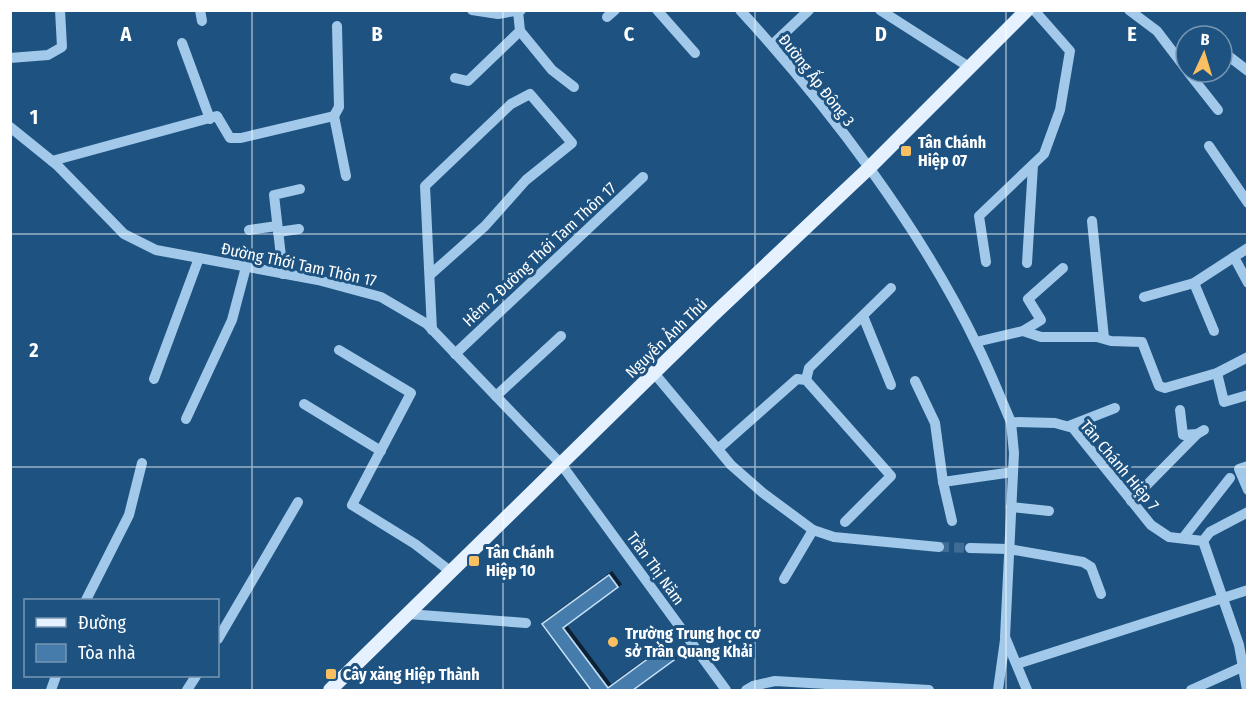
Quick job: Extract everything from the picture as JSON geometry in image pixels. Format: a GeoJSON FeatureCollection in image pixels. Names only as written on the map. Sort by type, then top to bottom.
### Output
{"type":"FeatureCollection","features":[{"type":"Feature","properties":{"kind":"main road","name":"Nguyễn Ảnh Thủ"},"geometry":{"type":"LineString","coordinates":[[337,689],[450,571],[868,170],[1027,10]]}},
{"type":"Feature","properties":{"kind":"street"},"geometry":{"type":"LineString","coordinates":[[10,58],[48,55],[62,47],[60,10]]}},
{"type":"Feature","properties":{"kind":"street"},"geometry":{"type":"LineString","coordinates":[[657,10],[695,52]]}},
{"type":"Feature","properties":{"kind":"street","name":"Đường Ấp Đông 3"},"geometry":{"type":"LineString","coordinates":[[740,10],[772,45],[868,170]]}},
{"type":"Feature","properties":{"kind":"street"},"geometry":{"type":"LineString","coordinates":[[772,45],[809,10]]}},
{"type":"Feature","properties":{"kind":"street"},"geometry":{"type":"LineString","coordinates":[[880,10],[969,67]]}},
{"type":"Feature","properties":{"kind":"street"},"geometry":{"type":"LineString","coordinates":[[986,262],[979,216],[1044,154],[1060,110],[1070,51],[1034,10]]}},
{"type":"Feature","properties":{"kind":"street"},"geometry":{"type":"LineString","coordinates":[[1129,10],[1156,31],[1174,54]]}},
{"type":"Feature","properties":{"kind":"street"},"geometry":{"type":"LineString","coordinates":[[473,11],[498,14],[520,11],[520,31],[552,70],[574,87]]}},
{"type":"Feature","properties":{"kind":"street"},"geometry":{"type":"LineString","coordinates":[[337,26],[339,107],[334,116],[346,176]]}},
{"type":"Feature","properties":{"kind":"street"},"geometry":{"type":"LineString","coordinates":[[455,78],[468,81],[520,31]]}},
{"type":"Feature","properties":{"kind":"street"},"geometry":{"type":"LineString","coordinates":[[182,43],[210,118]]}},
{"type":"Feature","properties":{"kind":"street"},"geometry":{"type":"LineString","coordinates":[[1234,60],[1248,71]]}},
{"type":"Feature","properties":{"kind":"street"},"geometry":{"type":"LineString","coordinates":[[1197,84],[1218,110]]}},
{"type":"Feature","properties":{"kind":"street"},"geometry":{"type":"LineString","coordinates":[[430,274],[484,226],[526,180],[572,143],[530,94],[511,104],[425,186],[432,330]]}},
{"type":"Feature","properties":{"kind":"street"},"geometry":{"type":"LineString","coordinates":[[52,161],[217,116],[230,138],[241,138],[334,116]]}},
{"type":"Feature","properties":{"kind":"street","name":"Đường Thới Tam Thôn 17"},"geometry":{"type":"LineString","coordinates":[[10,128],[52,161],[124,234],[156,250],[283,273],[381,297],[432,330],[561,464]]}},
{"type":"Feature","properties":{"kind":"street"},"geometry":{"type":"LineString","coordinates":[[1209,146],[1248,203]]}},
{"type":"Feature","properties":{"kind":"street"},"geometry":{"type":"LineString","coordinates":[[1027,263],[1033,165]]}},
{"type":"Feature","properties":{"kind":"street"},"geometry":{"type":"LineString","coordinates":[[868,170],[917,240],[975,342],[1011,422],[1013,472],[1005,637],[998,690]]}},
{"type":"Feature","properties":{"kind":"street","name":"Hẻm 2 Đường Thới Tam Thôn 17"},"geometry":{"type":"LineString","coordinates":[[455,354],[643,177]]}},
{"type":"Feature","properties":{"kind":"street"},"geometry":{"type":"LineString","coordinates":[[283,273],[274,195],[300,189]]}},
{"type":"Feature","properties":{"kind":"street"},"geometry":{"type":"LineString","coordinates":[[1092,221],[1104,338]]}},
{"type":"Feature","properties":{"kind":"street"},"geometry":{"type":"LineString","coordinates":[[249,230],[300,229]]}},
{"type":"Feature","properties":{"kind":"street"},"geometry":{"type":"LineString","coordinates":[[1144,297],[1194,283],[1248,248]]}},
{"type":"Feature","properties":{"kind":"street"},"geometry":{"type":"LineString","coordinates":[[1234,257],[1248,283]]}},
{"type":"Feature","properties":{"kind":"street"},"geometry":{"type":"LineString","coordinates":[[154,379],[199,258]]}},
{"type":"Feature","properties":{"kind":"street"},"geometry":{"type":"LineString","coordinates":[[186,419],[232,320],[246,267]]}},
{"type":"Feature","properties":{"kind":"street"},"geometry":{"type":"LineString","coordinates":[[975,342],[1023,331],[1041,320],[1028,299],[1063,268]]}},
{"type":"Feature","properties":{"kind":"street"},"geometry":{"type":"LineString","coordinates":[[1194,283],[1214,331]]}},
{"type":"Feature","properties":{"kind":"street"},"geometry":{"type":"LineString","coordinates":[[806,380],[809,368],[891,288]]}},
{"type":"Feature","properties":{"kind":"street"},"geometry":{"type":"LineString","coordinates":[[863,316],[891,385]]}},
{"type":"Feature","properties":{"kind":"street"},"geometry":{"type":"LineString","coordinates":[[1023,331],[1041,336],[1142,342],[1161,387],[1216,373],[1248,357]]}},
{"type":"Feature","properties":{"kind":"street"},"geometry":{"type":"LineString","coordinates":[[496,396],[561,336]]}},
{"type":"Feature","properties":{"kind":"street"},"geometry":{"type":"LineString","coordinates":[[339,350],[411,393],[352,505],[415,544],[450,571]]}},
{"type":"Feature","properties":{"kind":"street"},"geometry":{"type":"LineString","coordinates":[[654,373],[718,449],[763,493],[813,530],[834,537],[939,547]]}},
{"type":"Feature","properties":{"kind":"street"},"geometry":{"type":"LineString","coordinates":[[1216,373],[1224,402],[1248,395]]}},
{"type":"Feature","properties":{"kind":"street"},"geometry":{"type":"LineString","coordinates":[[718,449],[797,379],[806,380],[891,476],[845,522]]}},
{"type":"Feature","properties":{"kind":"street"},"geometry":{"type":"LineString","coordinates":[[915,381],[935,423],[943,482],[952,521]]}},
{"type":"Feature","properties":{"kind":"street"},"geometry":{"type":"LineString","coordinates":[[304,404],[381,451]]}},
{"type":"Feature","properties":{"kind":"street"},"geometry":{"type":"LineString","coordinates":[[1069,426],[1115,408]]}},
{"type":"Feature","properties":{"kind":"street"},"geometry":{"type":"LineString","coordinates":[[1131,501],[1200,432],[1183,435],[1180,410]]}},
{"type":"Feature","properties":{"kind":"street","name":"Tân Chánh Hiệp 7"},"geometry":{"type":"LineString","coordinates":[[1011,422],[1069,426],[1077,432],[1151,525],[1164,535],[1203,541]]}},
{"type":"Feature","properties":{"kind":"street"},"geometry":{"type":"LineString","coordinates":[[87,599],[129,515],[142,463]]}},
{"type":"Feature","properties":{"kind":"street","name":"Trần Thị Năm"},"geometry":{"type":"LineString","coordinates":[[561,464],[726,690]]}},
{"type":"Feature","properties":{"kind":"street"},"geometry":{"type":"LineString","coordinates":[[1248,466],[1239,470],[1248,490]]}},
{"type":"Feature","properties":{"kind":"street"},"geometry":{"type":"LineString","coordinates":[[943,482],[1013,472]]}},
{"type":"Feature","properties":{"kind":"street"},"geometry":{"type":"LineString","coordinates":[[1184,538],[1230,478]]}},
{"type":"Feature","properties":{"kind":"street"},"geometry":{"type":"LineString","coordinates":[[219,637],[298,502]]}},
{"type":"Feature","properties":{"kind":"street"},"geometry":{"type":"LineString","coordinates":[[1011,507],[1049,511]]}},
{"type":"Feature","properties":{"kind":"street"},"geometry":{"type":"LineString","coordinates":[[1247,690],[1242,667],[1243,644],[1203,541],[1210,532],[1248,512]]}},
{"type":"Feature","properties":{"kind":"street"},"geometry":{"type":"LineString","coordinates":[[784,579],[813,530]]}},
{"type":"Feature","properties":{"kind":"street"},"geometry":{"type":"LineString","coordinates":[[970,548],[1009,549],[1083,562],[1090,567],[1101,594]]}},
{"type":"Feature","properties":{"kind":"street"},"geometry":{"type":"LineString","coordinates":[[1017,664],[1248,590]]}},
{"type":"Feature","properties":{"kind":"street"},"geometry":{"type":"LineString","coordinates":[[408,614],[526,623]]}},
{"type":"Feature","properties":{"kind":"street"},"geometry":{"type":"LineString","coordinates":[[1005,637],[1027,690]]}},
{"type":"Feature","properties":{"kind":"street"},"geometry":{"type":"LineString","coordinates":[[1191,690],[1242,667]]}},
{"type":"Feature","properties":{"kind":"street"},"geometry":{"type":"LineString","coordinates":[[187,690],[195,677]]}},
{"type":"Feature","properties":{"kind":"street"},"geometry":{"type":"LineString","coordinates":[[746,690],[775,681],[929,690]]}},
{"type":"Feature","properties":{"kind":"building"},"geometry":{"type":"Polygon","coordinates":[[[609,575],[618,587],[563,628],[608,688],[664,647],[674,660],[633,690],[591,690],[542,624],[609,575]]]}},
{"type":"Feature","properties":{"kind":"tunnel"},"geometry":{"type":"LineString","coordinates":[[939,547],[970,548]]}},
{"type":"Feature","properties":{"kind":"place","name":"Tân Chánh Hiệp 07"},"geometry":{"type":"Point","coordinates":[906,151]}},
{"type":"Feature","properties":{"kind":"place","name":"Tân Chánh Hiệp 10"},"geometry":{"type":"Point","coordinates":[474,561]}},
{"type":"Feature","properties":{"kind":"place","name":"Trường Trung học cơ sở Trần Quang Khải"},"geometry":{"type":"Point","coordinates":[613,642]}},
{"type":"Feature","properties":{"kind":"place","name":"Cây xăng Hiệp Thành"},"geometry":{"type":"Point","coordinates":[331,674]}}]}
